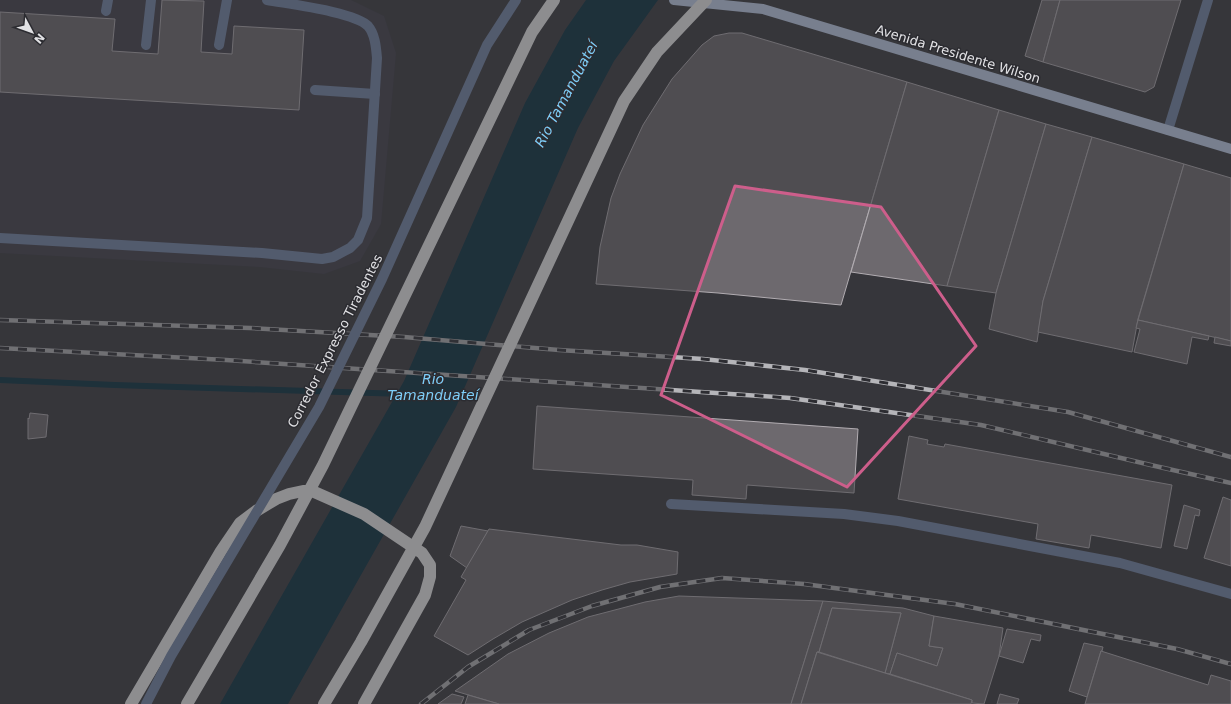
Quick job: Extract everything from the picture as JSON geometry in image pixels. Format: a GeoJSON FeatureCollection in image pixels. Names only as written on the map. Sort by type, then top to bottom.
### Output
{"type":"FeatureCollection","features":[{"type":"Feature","properties":{"kind":"highway"},"geometry":{"type":"LineString","coordinates":[[187,704],[280,545],[324,465],[532,32],[554,0]]}},
{"type":"Feature","properties":{"kind":"highway"},"geometry":{"type":"LineString","coordinates":[[324,704],[361,642],[425,527],[624,101],[657,52],[706,0]]}},
{"type":"Feature","properties":{"kind":"highway"},"geometry":{"type":"LineString","coordinates":[[131,704],[221,551],[240,523],[256,511],[282,496],[303,491],[312,491],[364,514],[422,553],[430,565],[430,577],[425,595],[364,704]]}},
{"type":"Feature","properties":{"kind":"main road","name":"Avenida Presidente Wilson"},"geometry":{"type":"LineString","coordinates":[[675,0],[763,9],[1231,149]]}},
{"type":"Feature","properties":{"kind":"street"},"geometry":{"type":"LineString","coordinates":[[106,11],[108,0]]}},
{"type":"Feature","properties":{"kind":"street"},"geometry":{"type":"LineString","coordinates":[[146,45],[151,0]]}},
{"type":"Feature","properties":{"kind":"street"},"geometry":{"type":"LineString","coordinates":[[219,45],[227,0]]}},
{"type":"Feature","properties":{"kind":"street"},"geometry":{"type":"LineString","coordinates":[[0,238],[262,253],[322,259],[333,256],[350,248],[358,240],[367,218],[377,58],[374,38],[368,26],[359,19],[343,14],[267,0]]}},
{"type":"Feature","properties":{"kind":"street","name":"Corredor Expresso Tiradentes"},"geometry":{"type":"LineString","coordinates":[[146,704],[171,656],[319,407],[382,279],[486,45],[516,0]]}},
{"type":"Feature","properties":{"kind":"street"},"geometry":{"type":"LineString","coordinates":[[1168,130],[1208,0]]}},
{"type":"Feature","properties":{"kind":"street"},"geometry":{"type":"LineString","coordinates":[[315,90],[375,94]]}},
{"type":"Feature","properties":{"kind":"street"},"geometry":{"type":"LineString","coordinates":[[671,504],[844,514],[898,521],[1120,563],[1231,594]]}},
{"type":"Feature","properties":{"kind":"highlighted area"},"geometry":{"type":"Polygon","coordinates":[[[735,186],[881,207],[976,346],[847,487],[661,395],[735,186]]]}},
{"type":"Feature","properties":{"kind":"shaded area"},"geometry":{"type":"Polygon","coordinates":[[[0,0],[351,0],[384,16],[396,53],[381,224],[360,261],[324,274],[260,267],[0,253],[0,0]]]}},
{"type":"Feature","properties":{"kind":"water","name":"Rio Tamanduateí"},"geometry":{"type":"Polygon","coordinates":[[[586,0],[658,0],[614,61],[578,128],[456,407],[288,704],[220,704],[404,381],[525,103],[565,30],[586,0]]]}},
{"type":"Feature","properties":{"kind":"building"},"geometry":{"type":"Polygon","coordinates":[[[162,0],[204,1],[201,52],[232,54],[234,26],[304,30],[299,110],[0,92],[0,12],[115,19],[112,51],[158,54],[162,0]]]}},
{"type":"Feature","properties":{"kind":"building"},"geometry":{"type":"Polygon","coordinates":[[[1042,0],[1060,0],[1043,62],[1025,56],[1042,0]]]}},
{"type":"Feature","properties":{"kind":"building"},"geometry":{"type":"Polygon","coordinates":[[[1060,0],[1181,0],[1154,87],[1145,92],[1043,62],[1060,0]]]}},
{"type":"Feature","properties":{"kind":"building"},"geometry":{"type":"Polygon","coordinates":[[[729,33],[742,33],[907,82],[841,305],[718,293],[596,284],[600,247],[611,198],[620,174],[643,125],[672,79],[702,45],[714,36],[729,33]]]}},
{"type":"Feature","properties":{"kind":"building"},"geometry":{"type":"Polygon","coordinates":[[[907,82],[999,110],[947,286],[851,272],[907,82]]]}},
{"type":"Feature","properties":{"kind":"building"},"geometry":{"type":"Polygon","coordinates":[[[999,110],[1046,124],[996,293],[947,286],[999,110]]]}},
{"type":"Feature","properties":{"kind":"building"},"geometry":{"type":"Polygon","coordinates":[[[1046,124],[1092,137],[1043,301],[1037,342],[989,329],[996,293],[1046,124]]]}},
{"type":"Feature","properties":{"kind":"building"},"geometry":{"type":"Polygon","coordinates":[[[1092,137],[1184,164],[1138,319],[1132,352],[1038,332],[1043,301],[1092,137]]]}},
{"type":"Feature","properties":{"kind":"building"},"geometry":{"type":"Polygon","coordinates":[[[1184,164],[1231,178],[1231,341],[1138,320],[1184,164]]]}},
{"type":"Feature","properties":{"kind":"building"},"geometry":{"type":"Polygon","coordinates":[[[1138,320],[1209,336],[1208,340],[1192,337],[1187,364],[1134,352],[1140,329],[1136,328],[1138,320]]]}},
{"type":"Feature","properties":{"kind":"building"},"geometry":{"type":"Polygon","coordinates":[[[1215,337],[1231,341],[1231,346],[1214,343],[1215,337]]]}},
{"type":"Feature","properties":{"kind":"building"},"geometry":{"type":"Polygon","coordinates":[[[537,406],[858,429],[854,493],[747,485],[746,499],[692,495],[693,480],[533,469],[537,406]]]}},
{"type":"Feature","properties":{"kind":"building"},"geometry":{"type":"Polygon","coordinates":[[[30,413],[48,415],[46,437],[28,439],[28,418],[29,419],[30,413]]]}},
{"type":"Feature","properties":{"kind":"building"},"geometry":{"type":"Polygon","coordinates":[[[909,436],[928,440],[927,444],[944,447],[945,444],[1172,485],[1161,548],[1091,535],[1089,548],[1036,539],[1038,524],[898,499],[909,436]]]}},
{"type":"Feature","properties":{"kind":"building"},"geometry":{"type":"Polygon","coordinates":[[[1223,497],[1231,500],[1231,566],[1204,558],[1223,497]]]}},
{"type":"Feature","properties":{"kind":"building"},"geometry":{"type":"Polygon","coordinates":[[[1184,505],[1200,510],[1199,516],[1195,515],[1187,549],[1174,546],[1184,505]]]}},
{"type":"Feature","properties":{"kind":"building"},"geometry":{"type":"Polygon","coordinates":[[[461,526],[488,531],[467,568],[450,556],[461,526]]]}},
{"type":"Feature","properties":{"kind":"building"},"geometry":{"type":"Polygon","coordinates":[[[489,529],[621,545],[637,545],[678,552],[677,574],[630,582],[572,600],[522,622],[468,655],[434,636],[466,580],[461,577],[489,529]]]}},
{"type":"Feature","properties":{"kind":"building"},"geometry":{"type":"Polygon","coordinates":[[[679,596],[823,601],[791,704],[499,704],[455,691],[508,654],[549,633],[588,617],[645,602],[679,596]]]}},
{"type":"Feature","properties":{"kind":"building"},"geometry":{"type":"Polygon","coordinates":[[[823,601],[903,608],[934,616],[929,646],[943,648],[937,666],[897,653],[890,674],[885,673],[901,613],[832,608],[801,704],[791,704],[823,601]]]}},
{"type":"Feature","properties":{"kind":"building"},"geometry":{"type":"Polygon","coordinates":[[[832,608],[901,613],[885,673],[819,652],[832,608]]]}},
{"type":"Feature","properties":{"kind":"building"},"geometry":{"type":"Polygon","coordinates":[[[934,616],[1003,628],[999,656],[984,704],[972,703],[972,700],[890,674],[897,653],[937,666],[943,648],[929,646],[934,616]]]}},
{"type":"Feature","properties":{"kind":"building"},"geometry":{"type":"Polygon","coordinates":[[[1007,629],[1041,635],[1040,641],[1031,639],[1023,663],[999,656],[1007,629]]]}},
{"type":"Feature","properties":{"kind":"building"},"geometry":{"type":"Polygon","coordinates":[[[1084,643],[1103,647],[1087,697],[1069,691],[1084,643]]]}},
{"type":"Feature","properties":{"kind":"building"},"geometry":{"type":"Polygon","coordinates":[[[1101,651],[1208,685],[1211,675],[1231,681],[1231,704],[1085,704],[1101,651]]]}},
{"type":"Feature","properties":{"kind":"building"},"geometry":{"type":"Polygon","coordinates":[[[817,652],[972,700],[971,704],[801,704],[817,652]]]}},
{"type":"Feature","properties":{"kind":"building"},"geometry":{"type":"Polygon","coordinates":[[[452,694],[464,697],[461,704],[438,704],[452,694]]]}},
{"type":"Feature","properties":{"kind":"building"},"geometry":{"type":"Polygon","coordinates":[[[1000,694],[1019,699],[1017,704],[997,704],[1000,694]]]}},
{"type":"Feature","properties":{"kind":"building"},"geometry":{"type":"Polygon","coordinates":[[[468,695],[499,704],[465,704],[468,695]]]}},
{"type":"Feature","properties":{"kind":"waterway"},"geometry":{"type":"LineString","coordinates":[[0,380],[404,394]]}},
{"type":"Feature","properties":{"kind":"railway"},"geometry":{"type":"LineString","coordinates":[[0,320],[250,328],[404,337],[559,350],[703,359],[805,370],[1068,412],[1231,457]]}},
{"type":"Feature","properties":{"kind":"railway"},"geometry":{"type":"LineString","coordinates":[[0,348],[226,360],[790,398],[981,425],[1231,483]]}},
{"type":"Feature","properties":{"kind":"railway"},"geometry":{"type":"LineString","coordinates":[[421,704],[468,667],[529,630],[592,606],[660,587],[722,578],[804,584],[955,604],[1177,649],[1231,664]]}}]}
